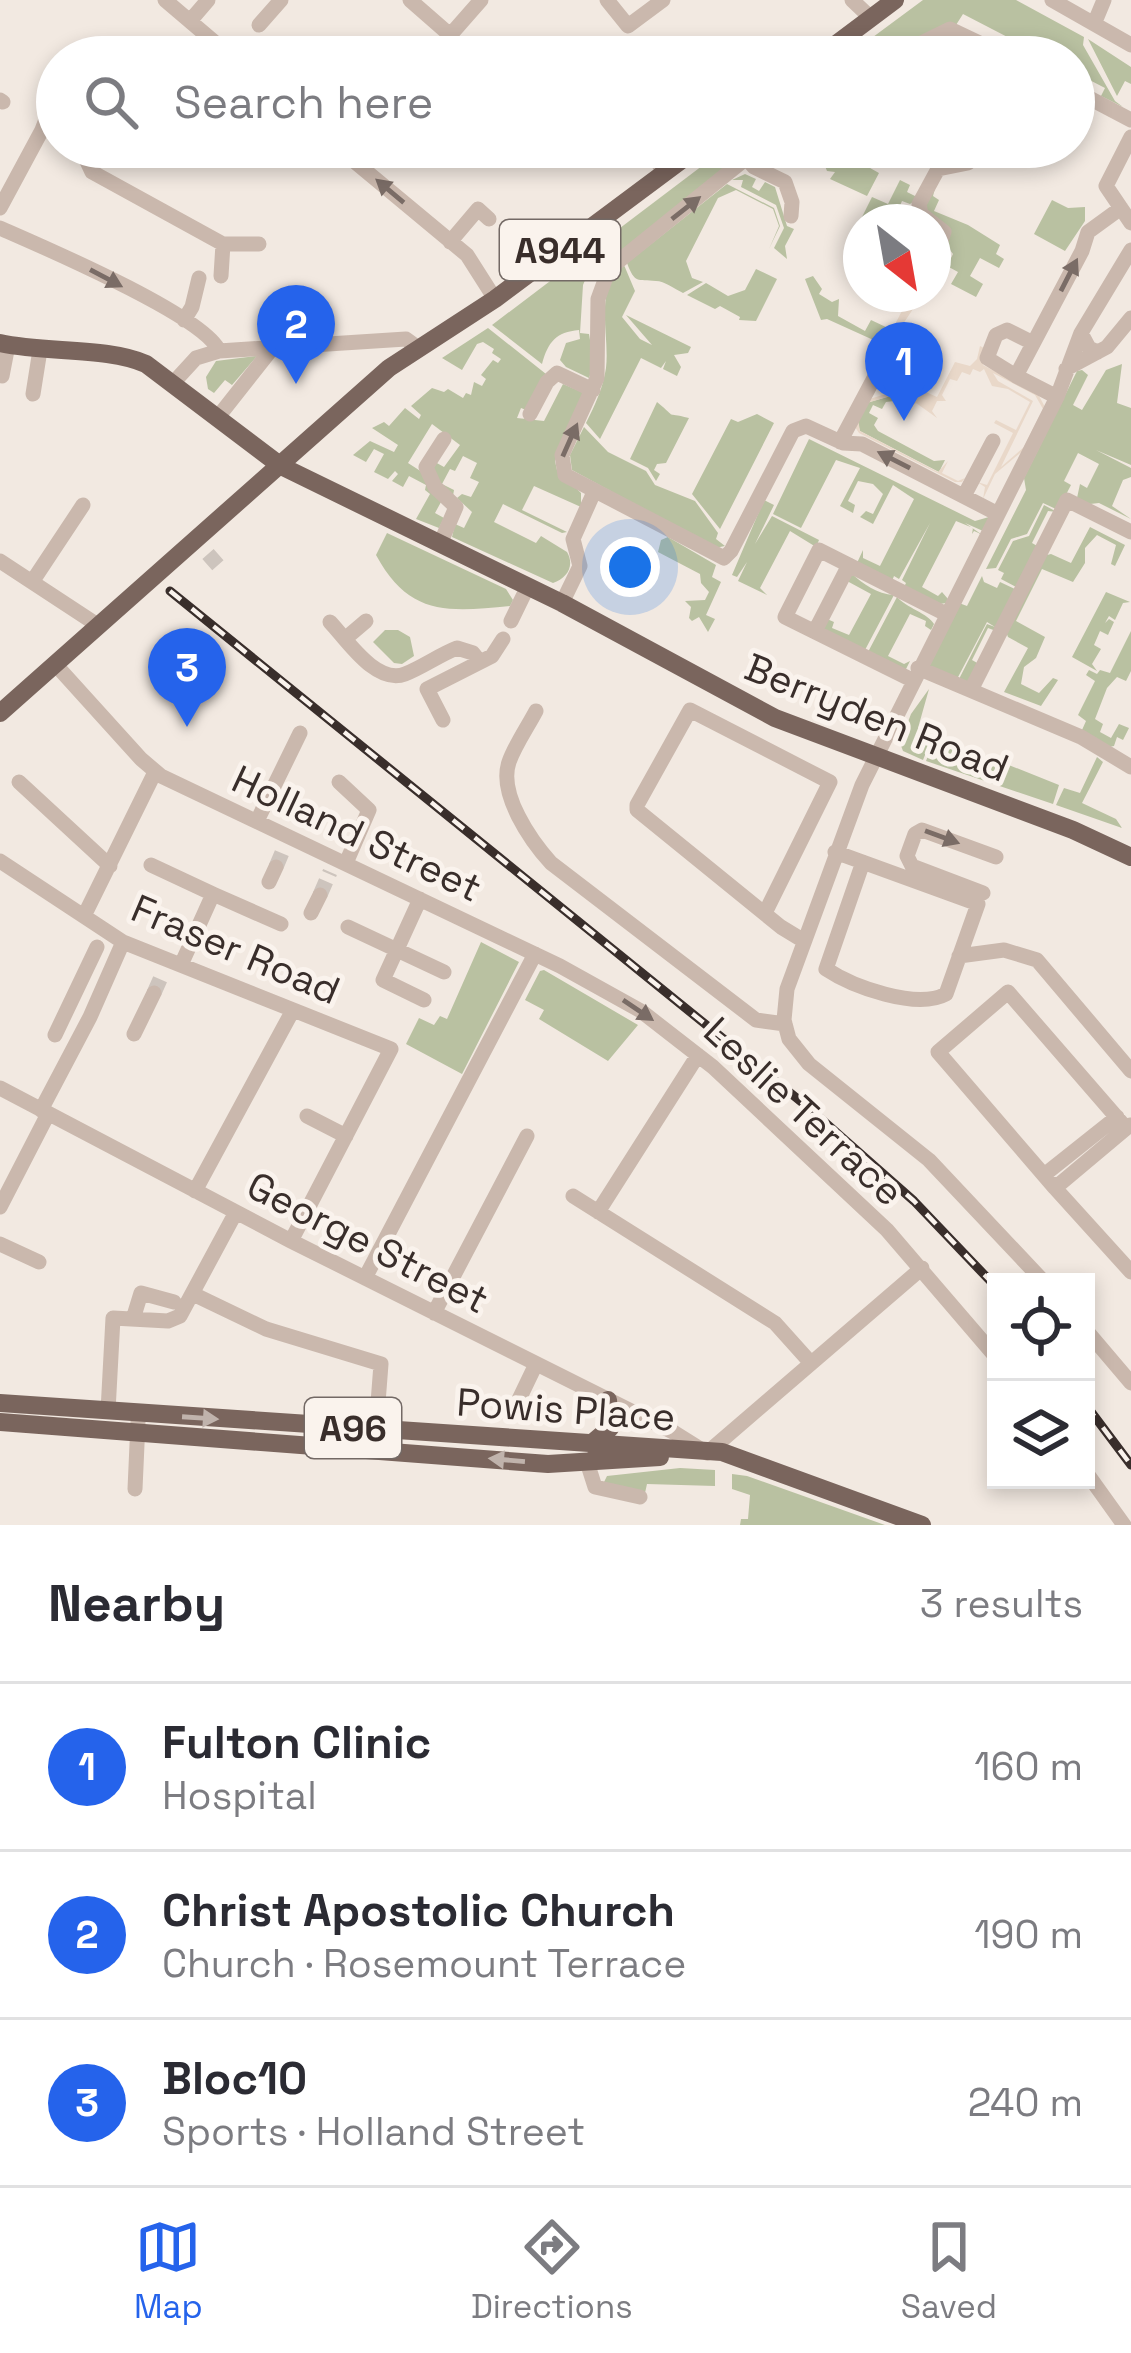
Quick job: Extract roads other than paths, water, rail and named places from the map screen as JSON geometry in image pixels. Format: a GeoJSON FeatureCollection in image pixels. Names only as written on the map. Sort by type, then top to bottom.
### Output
{"type":"FeatureCollection","features":[{"type":"Feature","properties":{"kind":"main road"},"geometry":{"type":"LineString","coordinates":[[847,36],[895,0]]}},
{"type":"Feature","properties":{"kind":"main road","name":"A944"},"geometry":{"type":"LineString","coordinates":[[0,712],[418,347],[495,299],[670,168]]}},
{"type":"Feature","properties":{"kind":"main road","name":"Berryden Road"},"geometry":{"type":"LineString","coordinates":[[4,344],[134,358],[174,382],[280,466],[562,603],[775,718],[1072,830],[1131,857]]}},
{"type":"Feature","properties":{"kind":"main road"},"geometry":{"type":"LineString","coordinates":[[589,1453],[610,1427],[608,1400]]}},
{"type":"Feature","properties":{"kind":"main road","name":"Powis Place"},"geometry":{"type":"LineString","coordinates":[[0,1403],[376,1430],[589,1453],[707,1453]]}},
{"type":"Feature","properties":{"kind":"main road","name":"Powis Place"},"geometry":{"type":"LineString","coordinates":[[0,1422],[548,1464],[589,1453]]}},
{"type":"Feature","properties":{"kind":"main road","name":"A96"},"geometry":{"type":"LineString","coordinates":[[707,1453],[726,1453],[922,1525]]}},
{"type":"Feature","properties":{"kind":"street"},"geometry":{"type":"LineString","coordinates":[[165,0],[208,36]]}},
{"type":"Feature","properties":{"kind":"street"},"geometry":{"type":"LineString","coordinates":[[190,21],[208,0]]}},
{"type":"Feature","properties":{"kind":"street"},"geometry":{"type":"LineString","coordinates":[[259,25],[281,0]]}},
{"type":"Feature","properties":{"kind":"street"},"geometry":{"type":"LineString","coordinates":[[410,0],[450,35],[481,0]]}},
{"type":"Feature","properties":{"kind":"street"},"geometry":{"type":"LineString","coordinates":[[607,0],[628,26],[663,0]]}},
{"type":"Feature","properties":{"kind":"street"},"geometry":{"type":"LineString","coordinates":[[852,0],[871,18]]}},
{"type":"Feature","properties":{"kind":"street"},"geometry":{"type":"LineString","coordinates":[[1052,0],[1131,44]]}},
{"type":"Feature","properties":{"kind":"street"},"geometry":{"type":"LineString","coordinates":[[1094,24],[1104,0]]}},
{"type":"Feature","properties":{"kind":"street"},"geometry":{"type":"LineString","coordinates":[[934,36],[950,28],[966,36]]}},
{"type":"Feature","properties":{"kind":"street"},"geometry":{"type":"LineString","coordinates":[[1095,101],[1131,120]]}},
{"type":"Feature","properties":{"kind":"street"},"geometry":{"type":"LineString","coordinates":[[1016,376],[1086,234],[1126,216],[1106,185],[1131,137]]}},
{"type":"Feature","properties":{"kind":"street"},"geometry":{"type":"LineString","coordinates":[[0,208],[36,155]]}},
{"type":"Feature","properties":{"kind":"street"},"geometry":{"type":"LineString","coordinates":[[90,168],[223,244],[259,244]]}},
{"type":"Feature","properties":{"kind":"street"},"geometry":{"type":"LineString","coordinates":[[367,168],[451,242],[485,279],[495,299]]}},
{"type":"Feature","properties":{"kind":"street"},"geometry":{"type":"LineString","coordinates":[[662,168],[665,172]]}},
{"type":"Feature","properties":{"kind":"street"},"geometry":{"type":"LineString","coordinates":[[735,168],[609,269],[598,298],[599,364],[593,390],[563,452],[561,464],[567,477],[724,558],[796,428],[808,426],[839,442],[862,444],[998,514]]}},
{"type":"Feature","properties":{"kind":"street"},"geometry":{"type":"LineString","coordinates":[[756,168],[785,182],[793,202],[791,216]]}},
{"type":"Feature","properties":{"kind":"street"},"geometry":{"type":"LineString","coordinates":[[919,204],[939,168]]}},
{"type":"Feature","properties":{"kind":"street"},"geometry":{"type":"LineString","coordinates":[[451,242],[478,209],[489,219]]}},
{"type":"Feature","properties":{"kind":"street"},"geometry":{"type":"LineString","coordinates":[[0,228],[184,320],[209,335],[219,350]]}},
{"type":"Feature","properties":{"kind":"street"},"geometry":{"type":"LineString","coordinates":[[221,276],[223,244]]}},
{"type":"Feature","properties":{"kind":"street"},"geometry":{"type":"LineString","coordinates":[[1036,1273],[929,1160],[809,1064],[785,1024],[787,989],[835,852],[915,674],[1057,397],[1081,333],[1131,250]]}},
{"type":"Feature","properties":{"kind":"street"},"geometry":{"type":"LineString","coordinates":[[184,320],[199,278]]}},
{"type":"Feature","properties":{"kind":"street"},"geometry":{"type":"LineString","coordinates":[[1066,369],[1113,341],[1131,318]]}},
{"type":"Feature","properties":{"kind":"street"},"geometry":{"type":"LineString","coordinates":[[1034,344],[1007,330],[996,334],[988,358],[1057,397]]}},
{"type":"Feature","properties":{"kind":"street"},"geometry":{"type":"LineString","coordinates":[[1081,333],[1097,352]]}},
{"type":"Feature","properties":{"kind":"street"},"geometry":{"type":"LineString","coordinates":[[174,382],[196,358],[219,350],[406,339],[418,347]]}},
{"type":"Feature","properties":{"kind":"street"},"geometry":{"type":"LineString","coordinates":[[2,376],[4,344]]}},
{"type":"Feature","properties":{"kind":"street"},"geometry":{"type":"LineString","coordinates":[[218,417],[274,346]]}},
{"type":"Feature","properties":{"kind":"street"},"geometry":{"type":"LineString","coordinates":[[839,442],[881,365],[882,346]]}},
{"type":"Feature","properties":{"kind":"street"},"geometry":{"type":"LineString","coordinates":[[32,394],[40,350]]}},
{"type":"Feature","properties":{"kind":"street"},"geometry":{"type":"LineString","coordinates":[[530,414],[557,373],[593,390]]}},
{"type":"Feature","properties":{"kind":"street"},"geometry":{"type":"LineString","coordinates":[[440,544],[456,507],[433,485],[426,466],[444,440]]}},
{"type":"Feature","properties":{"kind":"street"},"geometry":{"type":"LineString","coordinates":[[964,496],[993,441]]}},
{"type":"Feature","properties":{"kind":"street"},"geometry":{"type":"LineString","coordinates":[[562,603],[580,566],[573,539],[594,492]]}},
{"type":"Feature","properties":{"kind":"street"},"geometry":{"type":"LineString","coordinates":[[971,689],[1067,500],[1131,532]]}},
{"type":"Feature","properties":{"kind":"street"},"geometry":{"type":"LineString","coordinates":[[32,582],[83,505]]}},
{"type":"Feature","properties":{"kind":"street"},"geometry":{"type":"LineString","coordinates":[[946,614],[819,550],[785,616],[915,674],[971,689],[1081,737],[1131,766]]}},
{"type":"Feature","properties":{"kind":"street"},"geometry":{"type":"LineString","coordinates":[[0,561],[99,626]]}},
{"type":"Feature","properties":{"kind":"street"},"geometry":{"type":"LineString","coordinates":[[815,631],[849,565]]}},
{"type":"Feature","properties":{"kind":"street"},"geometry":{"type":"LineString","coordinates":[[511,621],[528,586]]}},
{"type":"Feature","properties":{"kind":"street"},"geometry":{"type":"LineString","coordinates":[[346,638],[366,621]]}},
{"type":"Feature","properties":{"kind":"street"},"geometry":{"type":"LineString","coordinates":[[330,622],[377,670],[390,676],[403,675],[457,648],[473,653],[480,662]]}},
{"type":"Feature","properties":{"kind":"street"},"geometry":{"type":"LineString","coordinates":[[443,720],[419,693],[497,652],[503,639]]}},
{"type":"Feature","properties":{"kind":"street","name":"Holland Street"},"geometry":{"type":"LineString","coordinates":[[55,664],[155,772],[257,821],[287,843],[535,954]]}},
{"type":"Feature","properties":{"kind":"street"},"geometry":{"type":"LineString","coordinates":[[765,913],[830,782],[690,710],[637,810],[765,913],[804,941]]}},
{"type":"Feature","properties":{"kind":"street"},"geometry":{"type":"LineString","coordinates":[[536,711],[507,766],[513,806],[532,842],[551,863],[755,1020],[785,1024]]}},
{"type":"Feature","properties":{"kind":"street"},"geometry":{"type":"LineString","coordinates":[[257,821],[299,733]]}},
{"type":"Feature","properties":{"kind":"street"},"geometry":{"type":"LineString","coordinates":[[84,916],[155,772]]}},
{"type":"Feature","properties":{"kind":"street"},"geometry":{"type":"LineString","coordinates":[[19,782],[110,866]]}},
{"type":"Feature","properties":{"kind":"street"},"geometry":{"type":"LineString","coordinates":[[338,865],[370,810],[339,782]]}},
{"type":"Feature","properties":{"kind":"street"},"geometry":{"type":"LineString","coordinates":[[982,893],[912,866],[907,856],[915,834],[922,830],[996,857]]}},
{"type":"Feature","properties":{"kind":"street"},"geometry":{"type":"LineString","coordinates":[[835,852],[978,904],[946,994],[940,998],[910,1002],[830,974],[825,965],[862,862]]}},
{"type":"Feature","properties":{"kind":"street","name":"Fraser Road"},"geometry":{"type":"LineString","coordinates":[[0,861],[123,942],[171,967],[392,1048],[346,1136]]}},
{"type":"Feature","properties":{"kind":"street"},"geometry":{"type":"LineString","coordinates":[[151,865],[281,924]]}},
{"type":"Feature","properties":{"kind":"street"},"geometry":{"type":"LineString","coordinates":[[171,967],[213,894]]}},
{"type":"Feature","properties":{"kind":"street"},"geometry":{"type":"LineString","coordinates":[[310,913],[320,895]]}},
{"type":"Feature","properties":{"kind":"street"},"geometry":{"type":"LineString","coordinates":[[420,899],[383,980],[424,1000]]}},
{"type":"Feature","properties":{"kind":"street"},"geometry":{"type":"LineString","coordinates":[[348,927],[444,973]]}},
{"type":"Feature","properties":{"kind":"street"},"geometry":{"type":"LineString","coordinates":[[0,1207],[123,942]]}},
{"type":"Feature","properties":{"kind":"street"},"geometry":{"type":"LineString","coordinates":[[55,1035],[97,947]]}},
{"type":"Feature","properties":{"kind":"street"},"geometry":{"type":"LineString","coordinates":[[959,956],[1016,951],[1037,960],[1131,1071]]}},
{"type":"Feature","properties":{"kind":"street"},"geometry":{"type":"LineString","coordinates":[[365,1278],[535,954]]}},
{"type":"Feature","properties":{"kind":"street","name":"Leslie Terrace"},"geometry":{"type":"LineString","coordinates":[[535,954],[624,1000],[698,1054],[855,1200],[922,1268],[987,1346]]}},
{"type":"Feature","properties":{"kind":"street"},"geometry":{"type":"LineString","coordinates":[[1050,1182],[1125,1123],[1008,992],[938,1052],[1050,1182],[1131,1272]]}},
{"type":"Feature","properties":{"kind":"street"},"geometry":{"type":"LineString","coordinates":[[134,1034],[154,994]]}},
{"type":"Feature","properties":{"kind":"street"},"geometry":{"type":"LineString","coordinates":[[68,1008],[88,1019]]}},
{"type":"Feature","properties":{"kind":"street"},"geometry":{"type":"LineString","coordinates":[[195,1191],[293,1010]]}},
{"type":"Feature","properties":{"kind":"street"},"geometry":{"type":"LineString","coordinates":[[598,1211],[698,1054]]}},
{"type":"Feature","properties":{"kind":"street","name":"George Street"},"geometry":{"type":"LineString","coordinates":[[0,1088],[707,1453]]}},
{"type":"Feature","properties":{"kind":"street"},"geometry":{"type":"LineString","coordinates":[[291,1241],[346,1136],[307,1116]]}},
{"type":"Feature","properties":{"kind":"street"},"geometry":{"type":"LineString","coordinates":[[434,1313],[527,1136]]}},
{"type":"Feature","properties":{"kind":"street"},"geometry":{"type":"LineString","coordinates":[[573,1196],[775,1323],[810,1362]]}},
{"type":"Feature","properties":{"kind":"street"},"geometry":{"type":"LineString","coordinates":[[108,1411],[112,1318],[174,1319],[193,1294],[236,1212]]}},
{"type":"Feature","properties":{"kind":"street"},"geometry":{"type":"LineString","coordinates":[[0,1244],[38,1262]]}},
{"type":"Feature","properties":{"kind":"street"},"geometry":{"type":"LineString","coordinates":[[707,1453],[922,1268]]}},
{"type":"Feature","properties":{"kind":"street"},"geometry":{"type":"LineString","coordinates":[[133,1319],[141,1293],[174,1302]]}},
{"type":"Feature","properties":{"kind":"street"},"geometry":{"type":"LineString","coordinates":[[193,1294],[266,1329],[380,1364],[376,1430]]}},
{"type":"Feature","properties":{"kind":"street"},"geometry":{"type":"LineString","coordinates":[[1095,1341],[1131,1383]]}},
{"type":"Feature","properties":{"kind":"street"},"geometry":{"type":"LineString","coordinates":[[512,1414],[536,1364]]}},
{"type":"Feature","properties":{"kind":"street"},"geometry":{"type":"LineString","coordinates":[[135,1489],[138,1413]]}},
{"type":"Feature","properties":{"kind":"street"},"geometry":{"type":"LineString","coordinates":[[589,1453],[592,1482],[604,1494],[640,1497]]}},
{"type":"Feature","properties":{"kind":"street"},"geometry":{"type":"LineString","coordinates":[[1095,1485],[1124,1525]]}},
{"type":"Feature","properties":{"kind":"tunnel"},"geometry":{"type":"LineString","coordinates":[[208,554],[222,570]]}},
{"type":"Feature","properties":{"kind":"tunnel"},"geometry":{"type":"LineString","coordinates":[[276,867],[284,848]]}},
{"type":"Feature","properties":{"kind":"tunnel"},"geometry":{"type":"LineString","coordinates":[[320,895],[330,872]]}},
{"type":"Feature","properties":{"kind":"tunnel"},"geometry":{"type":"LineString","coordinates":[[154,993],[162,975]]}},
{"type":"Feature","properties":{"kind":"railway"},"geometry":{"type":"LineString","coordinates":[[170,591],[804,1104],[914,1201],[987,1278]]}},
{"type":"Feature","properties":{"kind":"railway"},"geometry":{"type":"LineString","coordinates":[[1095,1417],[1131,1465]]}},
{"type":"Feature","properties":{"kind":"place","name":"Christ Apostolic Church"},"geometry":{"type":"Point","coordinates":[296,384]}},
{"type":"Feature","properties":{"kind":"place","name":"Fulton Clinic"},"geometry":{"type":"Point","coordinates":[904,421]}},
{"type":"Feature","properties":{"kind":"place","name":"Bloc10"},"geometry":{"type":"Point","coordinates":[187,727]}}]}
